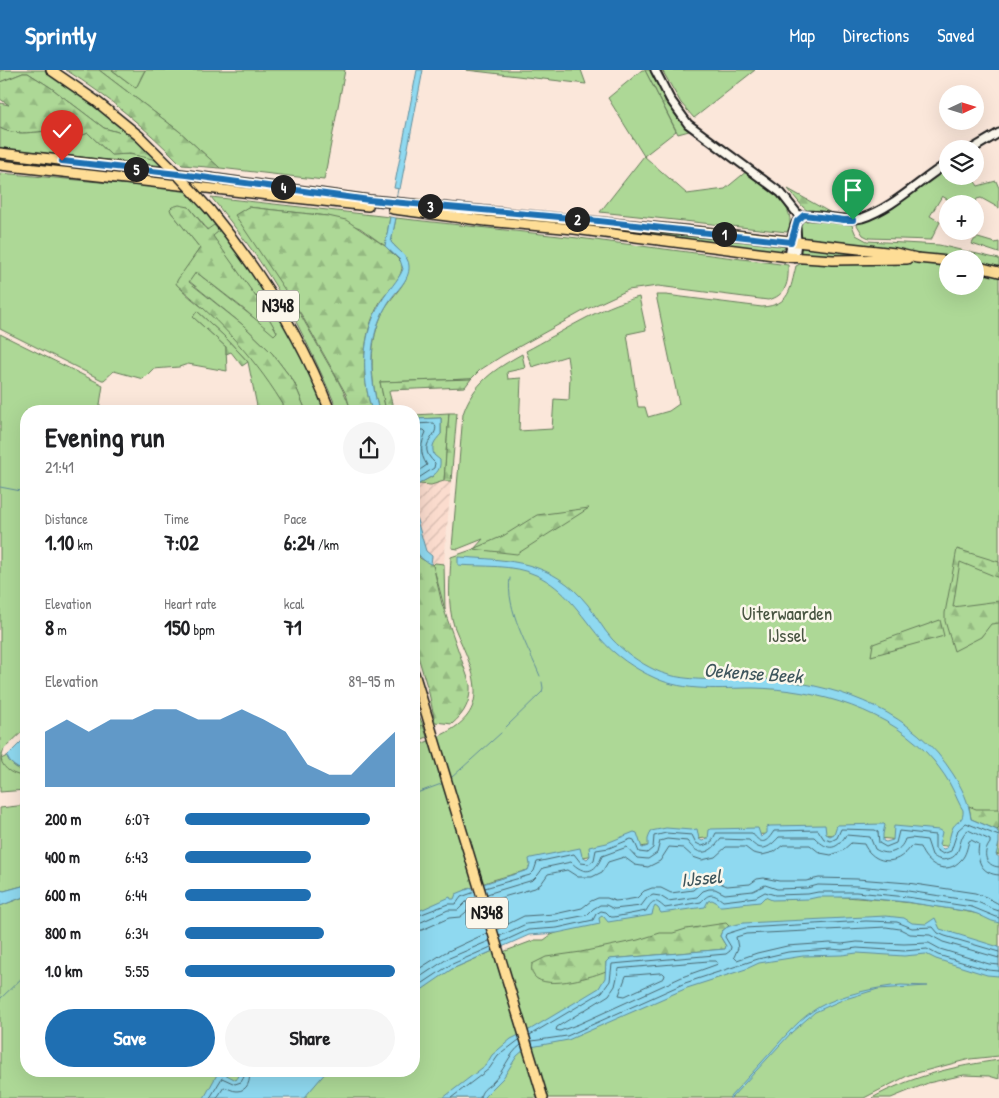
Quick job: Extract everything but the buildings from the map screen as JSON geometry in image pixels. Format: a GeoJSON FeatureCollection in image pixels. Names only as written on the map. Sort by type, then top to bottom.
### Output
{"type":"FeatureCollection","features":[{"type":"Feature","properties":{"kind":"main road","name":"N348"},"geometry":{"type":"LineString","coordinates":[[51,70],[96,101],[139,136],[210,210],[238,246],[278,305],[304,354],[327,405]]}},
{"type":"Feature","properties":{"kind":"main road"},"geometry":{"type":"LineString","coordinates":[[0,153],[187,175],[486,220],[574,229],[792,258],[858,260],[917,258]]}},
{"type":"Feature","properties":{"kind":"main road"},"geometry":{"type":"LineString","coordinates":[[0,165],[396,206],[571,218],[895,253],[939,260]]}},
{"type":"Feature","properties":{"kind":"main road"},"geometry":{"type":"LineString","coordinates":[[984,268],[999,272]]}},
{"type":"Feature","properties":{"kind":"main road","name":"N348"},"geometry":{"type":"LineString","coordinates":[[420,692],[543,1098]]}},
{"type":"Feature","properties":{"kind":"street"},"geometry":{"type":"LineString","coordinates":[[655,70],[670,99],[688,124],[781,193],[800,217]]}},
{"type":"Feature","properties":{"kind":"street"},"geometry":{"type":"LineString","coordinates":[[984,142],[999,133]]}},
{"type":"Feature","properties":{"kind":"street"},"geometry":{"type":"LineString","coordinates":[[792,258],[797,221],[800,217],[806,215],[853,220],[881,210],[939,169]]}},
{"type":"Feature","properties":{"kind":"shaded area"},"geometry":{"type":"Polygon","coordinates":[[[451,481],[444,564],[430,564],[432,556],[426,551],[420,530],[420,485],[451,481]]]}},
{"type":"Feature","properties":{"kind":"green space"},"geometry":{"type":"Polygon","coordinates":[[[0,70],[45,70],[88,99],[123,127],[118,132],[104,128],[50,87],[28,73],[23,73],[0,82],[0,70]]]}},
{"type":"Feature","properties":{"kind":"green space"},"geometry":{"type":"Polygon","coordinates":[[[66,70],[99,70],[179,131],[220,168],[182,165],[127,114],[66,70]]]}},
{"type":"Feature","properties":{"kind":"green space"},"geometry":{"type":"Polygon","coordinates":[[[99,70],[112,70],[136,88],[145,70],[345,70],[324,180],[220,168],[179,131],[99,70]]]}},
{"type":"Feature","properties":{"kind":"green space"},"geometry":{"type":"Polygon","coordinates":[[[112,70],[145,70],[136,88],[112,70]]]}},
{"type":"Feature","properties":{"kind":"green space"},"geometry":{"type":"Polygon","coordinates":[[[466,70],[581,70],[586,84],[466,70]]]}},
{"type":"Feature","properties":{"kind":"green space"},"geometry":{"type":"Polygon","coordinates":[[[642,70],[645,70],[676,131],[644,156],[608,98],[642,70]]]}},
{"type":"Feature","properties":{"kind":"green space"},"geometry":{"type":"Polygon","coordinates":[[[645,70],[650,70],[678,119],[689,131],[678,134],[645,70]]]}},
{"type":"Feature","properties":{"kind":"green space"},"geometry":{"type":"Polygon","coordinates":[[[662,70],[755,70],[694,118],[681,103],[662,70]]]}},
{"type":"Feature","properties":{"kind":"green space"},"geometry":{"type":"Polygon","coordinates":[[[23,73],[28,73],[50,87],[104,128],[118,132],[123,127],[157,160],[130,154],[111,155],[88,133],[78,135],[54,131],[15,132],[0,128],[0,103],[9,105],[0,99],[0,82],[23,73]]]}},
{"type":"Feature","properties":{"kind":"green space"},"geometry":{"type":"Polygon","coordinates":[[[0,128],[7,131],[30,133],[54,131],[78,135],[88,133],[111,155],[146,157],[164,166],[0,148],[0,128]]]}},
{"type":"Feature","properties":{"kind":"green space"},"geometry":{"type":"Polygon","coordinates":[[[0,156],[346,199],[0,162],[0,156]]]}},
{"type":"Feature","properties":{"kind":"green space"},"geometry":{"type":"Polygon","coordinates":[[[644,156],[687,194],[725,189],[747,171],[779,197],[785,206],[789,214],[790,223],[787,232],[600,212],[644,156]]]}},
{"type":"Feature","properties":{"kind":"green space"},"geometry":{"type":"Polygon","coordinates":[[[939,172],[939,185],[978,186],[996,181],[999,188],[999,208],[984,200],[984,195],[939,195],[939,201],[930,216],[939,221],[931,240],[869,238],[863,235],[857,225],[858,222],[939,172]]]}},
{"type":"Feature","properties":{"kind":"green space"},"geometry":{"type":"Polygon","coordinates":[[[0,173],[188,190],[243,258],[272,301],[294,341],[324,405],[304,405],[294,382],[272,353],[243,325],[189,281],[196,272],[254,318],[277,332],[261,305],[263,292],[256,297],[212,236],[219,231],[208,230],[189,207],[171,212],[200,248],[176,283],[236,340],[264,374],[284,405],[257,405],[248,362],[197,311],[193,317],[226,347],[227,371],[188,364],[179,367],[153,369],[143,379],[114,371],[102,380],[0,329],[0,173]]]}},
{"type":"Feature","properties":{"kind":"green space"},"geometry":{"type":"Polygon","coordinates":[[[788,189],[831,213],[837,214],[808,211],[788,189]]]}},
{"type":"Feature","properties":{"kind":"green space"},"geometry":{"type":"Polygon","coordinates":[[[211,197],[390,217],[385,246],[360,228],[328,216],[248,207],[237,218],[293,301],[349,405],[335,405],[288,307],[248,244],[211,197]]]}},
{"type":"Feature","properties":{"kind":"green space"},"geometry":{"type":"Polygon","coordinates":[[[179,205],[189,207],[207,230],[214,225],[219,231],[213,236],[256,297],[264,292],[268,299],[261,305],[277,332],[274,335],[196,272],[189,282],[243,325],[272,353],[294,382],[304,405],[283,405],[238,343],[177,285],[178,279],[200,248],[171,212],[170,209],[179,205]]]}},
{"type":"Feature","properties":{"kind":"green space"},"geometry":{"type":"Polygon","coordinates":[[[400,205],[778,242],[785,247],[778,251],[657,235],[465,215],[400,205]]]}},
{"type":"Feature","properties":{"kind":"green space"},"geometry":{"type":"Polygon","coordinates":[[[248,207],[328,216],[346,220],[385,246],[402,263],[398,279],[380,302],[369,328],[366,342],[365,370],[370,405],[349,405],[346,394],[301,314],[235,215],[248,207]]]}},
{"type":"Feature","properties":{"kind":"green space"},"geometry":{"type":"Polygon","coordinates":[[[396,218],[587,239],[788,265],[788,277],[783,292],[768,300],[658,286],[628,290],[587,309],[502,356],[480,370],[471,379],[380,382],[385,405],[378,405],[372,373],[375,334],[384,310],[406,278],[407,259],[391,242],[396,218]]]}},
{"type":"Feature","properties":{"kind":"green space"},"geometry":{"type":"Polygon","coordinates":[[[805,219],[851,223],[856,235],[867,241],[939,245],[960,250],[939,250],[939,257],[802,238],[799,229],[801,222],[805,219]]]}},
{"type":"Feature","properties":{"kind":"green space"},"geometry":{"type":"Polygon","coordinates":[[[974,240],[999,242],[999,253],[972,244],[974,240]]]}},
{"type":"Feature","properties":{"kind":"green space"},"geometry":{"type":"Polygon","coordinates":[[[803,246],[894,255],[845,257],[799,254],[799,250],[803,246]]]}},
{"type":"Feature","properties":{"kind":"green space"},"geometry":{"type":"Polygon","coordinates":[[[984,256],[999,259],[999,268],[984,265],[984,256]]]}},
{"type":"Feature","properties":{"kind":"green space","name":"Uiterwaarden IJssel"},"geometry":{"type":"Polygon","coordinates":[[[918,262],[939,264],[939,295],[984,295],[984,271],[999,275],[999,855],[926,843],[853,836],[779,834],[706,838],[530,866],[528,870],[465,890],[454,900],[420,918],[420,744],[454,728],[471,710],[475,698],[470,665],[454,626],[450,609],[451,557],[474,549],[483,539],[458,549],[452,548],[463,414],[467,403],[486,378],[522,354],[525,368],[507,372],[508,379],[521,378],[519,431],[552,429],[554,399],[569,400],[570,377],[567,356],[532,367],[526,351],[595,313],[639,297],[646,330],[627,334],[638,407],[645,407],[648,417],[669,411],[679,404],[656,295],[762,307],[771,306],[787,295],[796,266],[802,263],[918,262]]]}},
{"type":"Feature","properties":{"kind":"green space"},"geometry":{"type":"Polygon","coordinates":[[[197,311],[248,362],[242,366],[231,352],[226,354],[226,347],[193,317],[197,311]]]}},
{"type":"Feature","properties":{"kind":"green space"},"geometry":{"type":"Polygon","coordinates":[[[0,334],[103,385],[100,405],[20,405],[20,734],[4,749],[1,759],[20,776],[20,790],[0,792],[0,334]]]}},
{"type":"Feature","properties":{"kind":"green space"},"geometry":{"type":"Polygon","coordinates":[[[471,379],[465,387],[390,390],[392,405],[385,405],[380,382],[471,379]]]}},
{"type":"Feature","properties":{"kind":"green space"},"geometry":{"type":"Polygon","coordinates":[[[449,413],[444,481],[431,485],[420,483],[433,476],[432,445],[441,434],[441,418],[420,419],[420,415],[449,413]]]}},
{"type":"Feature","properties":{"kind":"green space"},"geometry":{"type":"Polygon","coordinates":[[[449,413],[457,413],[451,481],[444,481],[449,413]]]}},
{"type":"Feature","properties":{"kind":"green space"},"geometry":{"type":"Polygon","coordinates":[[[589,508],[517,554],[473,549],[503,536],[537,515],[589,508]]]}},
{"type":"Feature","properties":{"kind":"green space"},"geometry":{"type":"Polygon","coordinates":[[[957,549],[999,562],[999,578],[960,562],[953,607],[999,601],[999,623],[991,624],[981,637],[954,651],[945,621],[945,613],[957,549]]]}},
{"type":"Feature","properties":{"kind":"green space"},"geometry":{"type":"Polygon","coordinates":[[[420,558],[433,565],[442,604],[470,684],[466,706],[452,724],[435,722],[420,663],[420,558]]]}},
{"type":"Feature","properties":{"kind":"green space"},"geometry":{"type":"Polygon","coordinates":[[[435,563],[444,564],[445,610],[433,565],[435,563]]]}},
{"type":"Feature","properties":{"kind":"green space"},"geometry":{"type":"Polygon","coordinates":[[[940,620],[944,636],[871,656],[873,644],[940,620]]]}},
{"type":"Feature","properties":{"kind":"green space"},"geometry":{"type":"Polygon","coordinates":[[[423,725],[427,737],[420,740],[420,726],[423,725]]]}},
{"type":"Feature","properties":{"kind":"green space"},"geometry":{"type":"Polygon","coordinates":[[[7,756],[14,766],[20,769],[20,775],[7,769],[1,759],[7,756]]]}},
{"type":"Feature","properties":{"kind":"green space"},"geometry":{"type":"Polygon","coordinates":[[[20,806],[20,887],[4,891],[0,890],[0,808],[20,806]]]}},
{"type":"Feature","properties":{"kind":"green space"},"geometry":{"type":"Polygon","coordinates":[[[969,806],[976,809],[999,809],[999,828],[997,830],[971,819],[969,806]]]}},
{"type":"Feature","properties":{"kind":"green space"},"geometry":{"type":"Polygon","coordinates":[[[835,896],[894,901],[999,918],[999,1056],[970,1059],[909,1075],[864,1098],[548,1098],[532,1046],[530,1030],[528,1031],[503,952],[535,940],[544,940],[551,935],[602,915],[654,905],[711,898],[835,896]]]}},
{"type":"Feature","properties":{"kind":"green space"},"geometry":{"type":"Polygon","coordinates":[[[20,898],[20,1077],[240,1077],[226,1098],[0,1098],[0,906],[20,898]]]}},
{"type":"Feature","properties":{"kind":"green space"},"geometry":{"type":"Polygon","coordinates":[[[726,923],[729,926],[722,931],[720,936],[726,949],[610,959],[606,962],[606,971],[562,982],[539,980],[533,974],[532,964],[546,957],[638,940],[660,933],[673,933],[686,929],[726,923]]]}},
{"type":"Feature","properties":{"kind":"green space"},"geometry":{"type":"Polygon","coordinates":[[[493,951],[538,1098],[303,1098],[321,1077],[420,1077],[420,988],[452,969],[493,951]]]}},
{"type":"Feature","properties":{"kind":"green space"},"geometry":{"type":"Polygon","coordinates":[[[999,1060],[999,1079],[989,1076],[964,1075],[928,1083],[891,1098],[872,1098],[887,1090],[934,1073],[966,1065],[999,1060]]]}},
{"type":"Feature","properties":{"kind":"water"},"geometry":{"type":"Polygon","coordinates":[[[417,70],[423,70],[400,189],[394,188],[417,70]]]}},
{"type":"Feature","properties":{"kind":"water"},"geometry":{"type":"Polygon","coordinates":[[[390,217],[396,218],[391,242],[407,259],[409,271],[405,281],[388,303],[376,329],[373,342],[372,370],[378,405],[370,405],[365,369],[366,341],[374,315],[403,269],[400,260],[385,246],[390,217]]]}},
{"type":"Feature","properties":{"kind":"water"},"geometry":{"type":"Polygon","coordinates":[[[441,418],[441,434],[433,446],[434,455],[440,460],[440,466],[435,474],[420,484],[420,419],[441,418]]]}},
{"type":"Feature","properties":{"kind":"water"},"geometry":{"type":"Polygon","coordinates":[[[420,530],[426,551],[432,556],[431,564],[420,556],[420,530]]]}},
{"type":"Feature","properties":{"kind":"water","name":"IJssel"},"geometry":{"type":"Polygon","coordinates":[[[458,557],[495,559],[529,565],[545,571],[560,579],[574,590],[588,605],[616,643],[644,664],[668,675],[714,680],[761,679],[801,683],[852,697],[898,719],[919,735],[937,753],[953,774],[965,795],[971,819],[997,830],[999,835],[996,855],[999,857],[999,923],[971,912],[906,902],[856,897],[772,900],[765,897],[760,902],[722,906],[719,906],[712,900],[708,901],[705,907],[661,913],[655,906],[652,915],[608,922],[602,916],[599,918],[600,924],[557,933],[529,935],[452,969],[420,991],[420,910],[450,897],[454,899],[456,894],[465,890],[528,870],[530,865],[529,859],[531,858],[580,848],[582,856],[587,859],[590,856],[589,847],[607,843],[634,832],[637,833],[642,848],[648,846],[651,831],[666,828],[697,829],[699,839],[702,841],[708,839],[709,830],[711,829],[758,828],[761,837],[767,833],[767,827],[770,826],[825,825],[826,834],[830,836],[834,834],[837,825],[884,824],[883,841],[893,840],[894,826],[939,830],[942,832],[939,845],[943,849],[947,848],[953,827],[962,818],[963,814],[963,810],[949,782],[934,761],[917,743],[897,728],[875,716],[827,698],[802,693],[777,689],[691,687],[655,678],[618,656],[600,638],[564,595],[547,581],[527,571],[518,569],[458,565],[458,557]]]}},
{"type":"Feature","properties":{"kind":"water"},"geometry":{"type":"Polygon","coordinates":[[[20,743],[20,769],[10,762],[7,756],[20,743]]]}},
{"type":"Feature","properties":{"kind":"water"},"geometry":{"type":"Polygon","coordinates":[[[20,887],[20,898],[0,906],[0,890],[4,891],[20,887]]]}},
{"type":"Feature","properties":{"kind":"water"},"geometry":{"type":"Polygon","coordinates":[[[886,916],[904,918],[912,923],[926,924],[935,918],[940,929],[999,947],[999,976],[987,975],[926,954],[904,956],[857,953],[803,956],[759,963],[687,988],[568,1040],[526,1048],[517,1056],[503,1078],[483,1098],[443,1098],[486,1065],[492,1055],[511,1039],[599,988],[605,978],[606,962],[609,959],[725,949],[726,946],[720,936],[722,932],[730,926],[744,923],[886,916]]]}},
{"type":"Feature","properties":{"kind":"water"},"geometry":{"type":"Polygon","coordinates":[[[901,985],[928,986],[878,989],[842,1000],[815,1012],[792,1032],[729,1098],[788,1033],[812,1011],[848,995],[870,990],[901,985]]]}},
{"type":"Feature","properties":{"kind":"water"},"geometry":{"type":"Polygon","coordinates":[[[216,1077],[230,1077],[236,1080],[238,1077],[322,1077],[304,1098],[204,1098],[216,1077]]]}},
{"type":"Feature","properties":{"kind":"pier"},"geometry":{"type":"Polygon","coordinates":[[[483,881],[503,949],[493,954],[472,885],[483,881]]]}},
{"type":"Feature","properties":{"kind":"waterway","name":"Oekense Beek"},"geometry":{"type":"LineString","coordinates":[[396,199],[398,189]]}},
{"type":"Feature","properties":{"kind":"waterway"},"geometry":{"type":"LineString","coordinates":[[0,487],[20,491]]}},
{"type":"Feature","properties":{"kind":"waterway"},"geometry":{"type":"LineString","coordinates":[[510,578],[509,590],[514,615],[540,676]]}},
{"type":"Feature","properties":{"kind":"waterway"},"geometry":{"type":"LineString","coordinates":[[505,728],[542,692],[542,682]]}},
{"type":"Feature","properties":{"kind":"waterway"},"geometry":{"type":"LineString","coordinates":[[451,778],[501,733]]}},
{"type":"Feature","properties":{"kind":"waterway"},"geometry":{"type":"LineString","coordinates":[[420,792],[444,783]]}},
{"type":"Feature","properties":{"kind":"waterway"},"geometry":{"type":"LineString","coordinates":[[0,999],[20,980]]}},
{"type":"Feature","properties":{"kind":"route"},"geometry":{"type":"LineString","coordinates":[[62,161],[274,186],[369,200],[571,218],[791,242],[797,221],[804,215],[853,220]]}}]}
